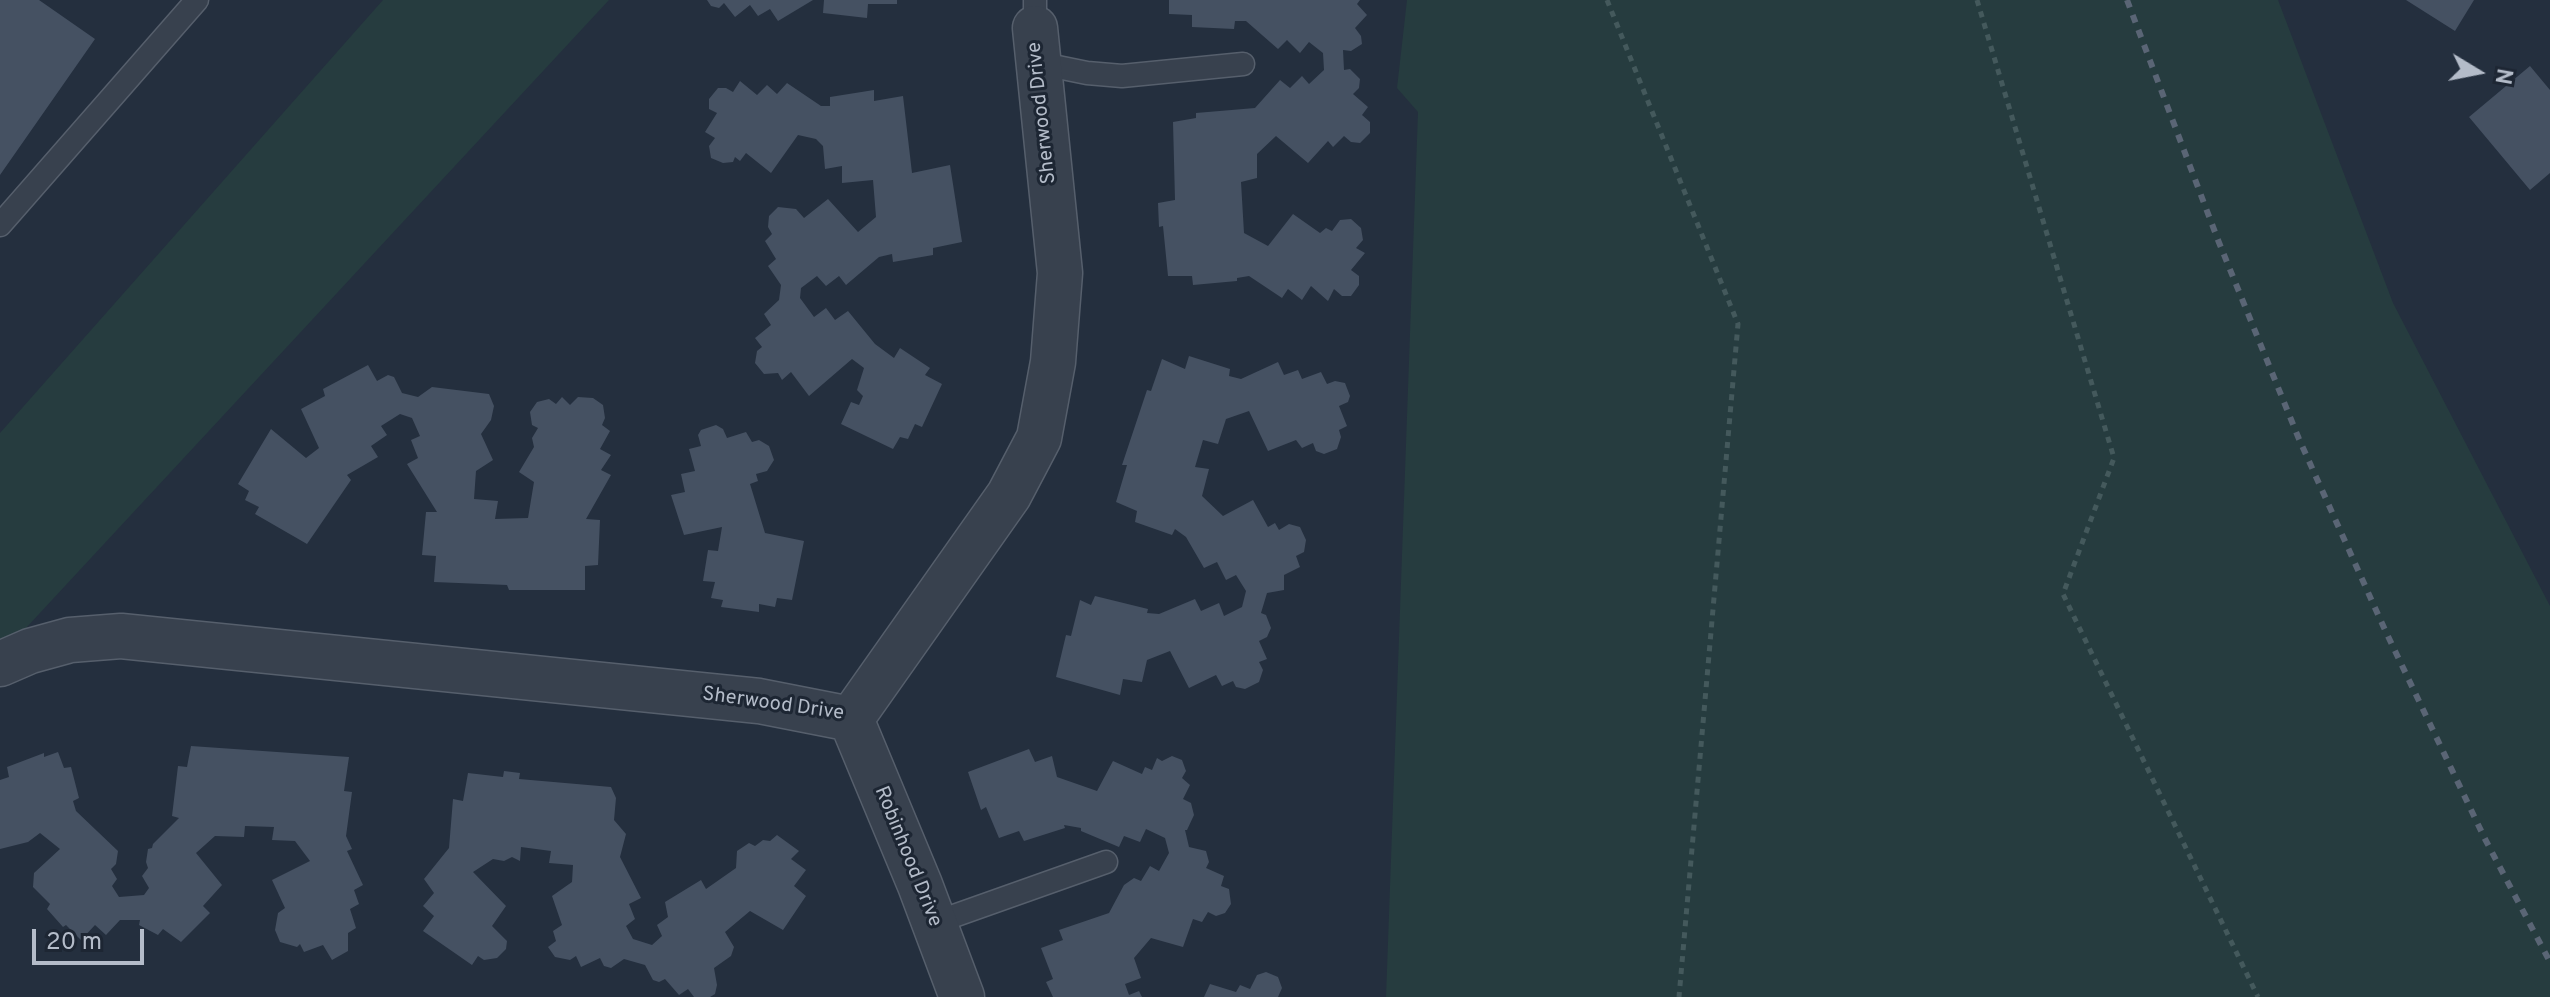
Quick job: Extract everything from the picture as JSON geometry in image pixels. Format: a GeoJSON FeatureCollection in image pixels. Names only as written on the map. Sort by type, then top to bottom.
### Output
{"type":"FeatureCollection","features":[{"type":"Feature","properties":{"kind":"street","name":"Sherwood Drive"},"geometry":{"type":"LineString","coordinates":[[0,664],[30,651],[70,640],[121,636],[759,701],[851,719],[1009,495],[1039,438],[1053,362],[1060,273],[1036,31]]}},
{"type":"Feature","properties":{"kind":"street","name":"Robinhood Drive"},"geometry":{"type":"LineString","coordinates":[[851,719],[962,997]]}},
{"type":"Feature","properties":{"kind":"lane"},"geometry":{"type":"LineString","coordinates":[[0,225],[197,0]]}},
{"type":"Feature","properties":{"kind":"lane"},"geometry":{"type":"LineString","coordinates":[[1036,31],[1087,73],[1122,76],[1243,64]]}},
{"type":"Feature","properties":{"kind":"lane"},"geometry":{"type":"LineString","coordinates":[[934,923],[1106,862]]}},
{"type":"Feature","properties":{"kind":"path"},"geometry":{"type":"LineString","coordinates":[[1607,0],[1738,324],[1679,997]]}},
{"type":"Feature","properties":{"kind":"path"},"geometry":{"type":"LineString","coordinates":[[1977,0],[2114,458],[2063,594],[2258,997]]}},
{"type":"Feature","properties":{"kind":"green space"},"geometry":{"type":"Polygon","coordinates":[[[383,0],[609,0],[0,656],[0,433],[383,0]]]}},
{"type":"Feature","properties":{"kind":"green space"},"geometry":{"type":"Polygon","coordinates":[[[1407,0],[2278,0],[2393,303],[2550,606],[2550,997],[1386,997],[1418,112],[1397,88],[1407,0]]]}},
{"type":"Feature","properties":{"kind":"building"},"geometry":{"type":"Polygon","coordinates":[[[0,0],[39,0],[95,39],[0,175],[0,0]]]}},
{"type":"Feature","properties":{"kind":"building"},"geometry":{"type":"Polygon","coordinates":[[[707,0],[813,0],[778,21],[770,9],[758,16],[750,5],[735,17],[724,3],[719,8],[711,6],[707,0]]]}},
{"type":"Feature","properties":{"kind":"building"},"geometry":{"type":"Polygon","coordinates":[[[824,0],[897,0],[897,4],[868,4],[867,18],[823,13],[824,0]]]}},
{"type":"Feature","properties":{"kind":"building"},"geometry":{"type":"Polygon","coordinates":[[[1169,0],[1360,0],[1357,4],[1367,15],[1355,28],[1362,44],[1351,51],[1343,50],[1344,70],[1350,69],[1360,79],[1359,88],[1353,94],[1368,107],[1362,115],[1370,122],[1370,133],[1360,143],[1351,142],[1344,136],[1333,147],[1328,141],[1308,163],[1276,136],[1257,154],[1257,178],[1241,182],[1244,233],[1268,246],[1293,214],[1320,233],[1326,228],[1332,231],[1340,220],[1351,219],[1361,228],[1363,240],[1356,248],[1365,253],[1351,270],[1359,276],[1359,285],[1351,296],[1342,296],[1334,289],[1328,301],[1311,286],[1302,300],[1288,289],[1282,298],[1249,276],[1237,278],[1237,281],[1193,285],[1192,276],[1168,276],[1158,203],[1175,200],[1173,122],[1196,118],[1196,113],[1255,108],[1280,80],[1290,88],[1302,76],[1309,84],[1324,70],[1323,53],[1309,42],[1300,53],[1287,40],[1278,49],[1246,21],[1235,21],[1234,29],[1192,27],[1192,15],[1169,14],[1169,0]]]}},
{"type":"Feature","properties":{"kind":"building"},"geometry":{"type":"Polygon","coordinates":[[[2406,0],[2474,0],[2455,31],[2406,0]]]}},
{"type":"Feature","properties":{"kind":"building"},"geometry":{"type":"Polygon","coordinates":[[[2530,66],[2550,90],[2550,173],[2530,190],[2469,117],[2530,66]]]}},
{"type":"Feature","properties":{"kind":"building"},"geometry":{"type":"Polygon","coordinates":[[[740,81],[757,95],[767,85],[777,94],[787,83],[821,106],[830,106],[830,97],[874,90],[874,101],[903,96],[912,173],[950,165],[962,242],[933,248],[933,255],[893,262],[892,254],[879,257],[846,285],[839,276],[826,286],[817,276],[801,288],[800,298],[814,317],[826,308],[835,320],[848,311],[875,344],[894,358],[900,348],[930,368],[925,375],[942,384],[922,427],[915,424],[908,439],[900,437],[893,449],[841,424],[851,402],[859,405],[863,396],[857,390],[864,368],[852,359],[809,396],[791,372],[782,380],[778,373],[764,374],[755,363],[757,351],[762,347],[755,338],[771,325],[764,314],[779,300],[781,285],[768,266],[776,259],[765,241],[772,234],[768,227],[769,216],[778,207],[796,209],[804,218],[828,199],[858,232],[876,217],[873,180],[842,183],[842,166],[825,169],[823,146],[816,139],[798,135],[771,173],[746,153],[740,161],[735,157],[733,162],[723,163],[711,158],[709,146],[715,138],[705,132],[717,113],[709,109],[709,99],[718,88],[733,92],[740,81]]]}},
{"type":"Feature","properties":{"kind":"building"},"geometry":{"type":"Polygon","coordinates":[[[1189,356],[1230,369],[1229,376],[1241,379],[1278,362],[1284,375],[1298,370],[1302,379],[1321,372],[1327,384],[1335,381],[1345,383],[1350,396],[1348,402],[1339,406],[1347,426],[1339,430],[1341,437],[1337,449],[1324,454],[1316,451],[1313,443],[1302,448],[1296,440],[1268,451],[1249,411],[1226,419],[1218,444],[1203,440],[1195,467],[1209,469],[1202,496],[1223,516],[1253,500],[1268,527],[1275,523],[1279,530],[1289,524],[1300,527],[1306,540],[1304,552],[1296,556],[1300,567],[1284,575],[1284,590],[1267,593],[1261,613],[1266,615],[1271,628],[1267,637],[1259,641],[1267,659],[1259,662],[1263,670],[1259,682],[1245,689],[1236,687],[1233,681],[1222,686],[1216,675],[1189,688],[1170,651],[1147,660],[1142,682],[1123,679],[1120,695],[1056,677],[1066,635],[1071,636],[1080,600],[1091,605],[1095,596],[1159,614],[1195,599],[1201,611],[1219,603],[1224,616],[1242,607],[1246,591],[1236,575],[1226,580],[1217,562],[1204,568],[1186,537],[1175,529],[1172,535],[1135,522],[1137,511],[1116,502],[1127,465],[1122,465],[1147,390],[1151,391],[1162,359],[1185,369],[1189,356]]]}},
{"type":"Feature","properties":{"kind":"building"},"geometry":{"type":"Polygon","coordinates":[[[368,365],[377,381],[388,375],[394,377],[402,393],[418,397],[432,387],[489,394],[494,406],[491,420],[481,434],[493,460],[476,471],[474,499],[498,501],[495,519],[528,518],[534,482],[519,472],[534,447],[532,438],[538,428],[532,425],[530,412],[537,402],[549,399],[556,404],[562,397],[570,405],[578,397],[593,398],[603,405],[605,418],[602,425],[610,431],[600,449],[611,455],[601,470],[611,475],[586,519],[600,520],[598,565],[585,566],[585,590],[509,590],[507,585],[434,582],[436,556],[422,555],[426,512],[437,512],[407,464],[418,458],[411,440],[420,436],[412,418],[400,414],[381,426],[387,435],[371,446],[378,457],[347,475],[351,480],[307,544],[255,514],[259,507],[245,500],[249,491],[238,484],[271,429],[306,458],[319,448],[301,409],[325,396],[323,389],[368,365]]]}},
{"type":"Feature","properties":{"kind":"building"},"geometry":{"type":"Polygon","coordinates":[[[716,425],[723,429],[727,438],[746,432],[752,442],[759,440],[769,446],[774,460],[767,471],[756,474],[758,481],[750,484],[765,533],[804,541],[792,600],[777,598],[775,607],[759,604],[759,612],[721,607],[723,600],[711,598],[715,582],[703,581],[708,550],[718,551],[722,527],[684,535],[671,495],[685,492],[681,474],[695,471],[689,449],[701,446],[698,435],[701,430],[716,425]]]}},
{"type":"Feature","properties":{"kind":"building"},"geometry":{"type":"Polygon","coordinates":[[[191,746],[349,757],[344,791],[352,792],[346,836],[352,849],[347,851],[363,885],[354,890],[359,904],[350,909],[356,928],[348,933],[348,951],[332,960],[323,945],[304,952],[300,944],[297,947],[280,942],[275,930],[278,913],[285,908],[272,880],[310,861],[295,841],[272,840],[274,827],[245,826],[244,837],[215,836],[196,853],[222,885],[203,906],[210,913],[181,942],[163,929],[158,935],[139,925],[140,920],[120,920],[106,935],[95,925],[81,940],[66,925],[63,927],[47,909],[50,904],[33,887],[34,873],[60,849],[40,833],[28,842],[0,849],[0,780],[9,777],[7,767],[44,753],[44,757],[58,752],[64,768],[71,767],[79,798],[73,801],[76,811],[118,851],[116,864],[111,869],[117,879],[112,886],[119,897],[144,895],[149,888],[142,876],[148,868],[148,849],[179,818],[172,816],[178,766],[187,767],[191,746]]]}},
{"type":"Feature","properties":{"kind":"building"},"geometry":{"type":"Polygon","coordinates":[[[1029,749],[1035,762],[1052,756],[1057,777],[1097,791],[1113,761],[1142,774],[1145,767],[1152,770],[1157,758],[1162,761],[1172,756],[1182,760],[1186,771],[1182,778],[1190,785],[1183,799],[1191,803],[1194,815],[1185,830],[1189,847],[1206,851],[1209,862],[1206,868],[1224,876],[1221,886],[1229,889],[1231,904],[1225,913],[1216,916],[1208,912],[1202,922],[1193,919],[1183,947],[1151,938],[1134,958],[1141,978],[1125,984],[1129,995],[1139,991],[1142,997],[1053,997],[1046,982],[1053,979],[1041,948],[1063,940],[1059,930],[1109,913],[1124,885],[1134,878],[1141,881],[1150,866],[1159,871],[1169,853],[1165,838],[1146,829],[1140,842],[1124,836],[1119,847],[1081,831],[1081,828],[1064,825],[1065,828],[1024,841],[1019,831],[999,838],[986,807],[981,810],[968,772],[1029,749]]]}},
{"type":"Feature","properties":{"kind":"building"},"geometry":{"type":"Polygon","coordinates":[[[504,771],[520,773],[519,779],[611,787],[616,798],[614,820],[626,834],[620,857],[641,898],[629,904],[635,919],[626,926],[633,939],[652,945],[662,936],[657,925],[668,917],[665,902],[701,880],[706,889],[736,868],[737,851],[749,843],[755,846],[763,840],[770,841],[777,835],[799,851],[791,859],[806,870],[794,886],[806,896],[783,930],[750,911],[725,932],[734,947],[731,956],[714,968],[715,994],[694,997],[688,989],[679,995],[665,979],[659,982],[653,980],[645,965],[624,959],[611,968],[604,966],[600,958],[581,967],[576,956],[570,960],[555,957],[548,947],[556,941],[553,931],[562,925],[552,896],[572,882],[573,865],[549,863],[551,851],[521,847],[520,861],[512,857],[504,861],[493,859],[473,872],[506,906],[492,926],[507,941],[506,949],[497,958],[484,960],[478,956],[472,965],[423,931],[434,916],[423,906],[434,893],[424,879],[449,848],[453,799],[463,801],[468,773],[503,777],[504,771]]]}},
{"type":"Feature","properties":{"kind":"building"},"geometry":{"type":"Polygon","coordinates":[[[1266,972],[1278,977],[1282,988],[1278,997],[1204,997],[1210,984],[1236,992],[1240,985],[1250,989],[1257,975],[1266,972]]]}},
{"type":"Feature","properties":{"kind":"railway"},"geometry":{"type":"LineString","coordinates":[[2127,0],[2218,240],[2299,439],[2385,630],[2485,839],[2550,962]]}}]}
